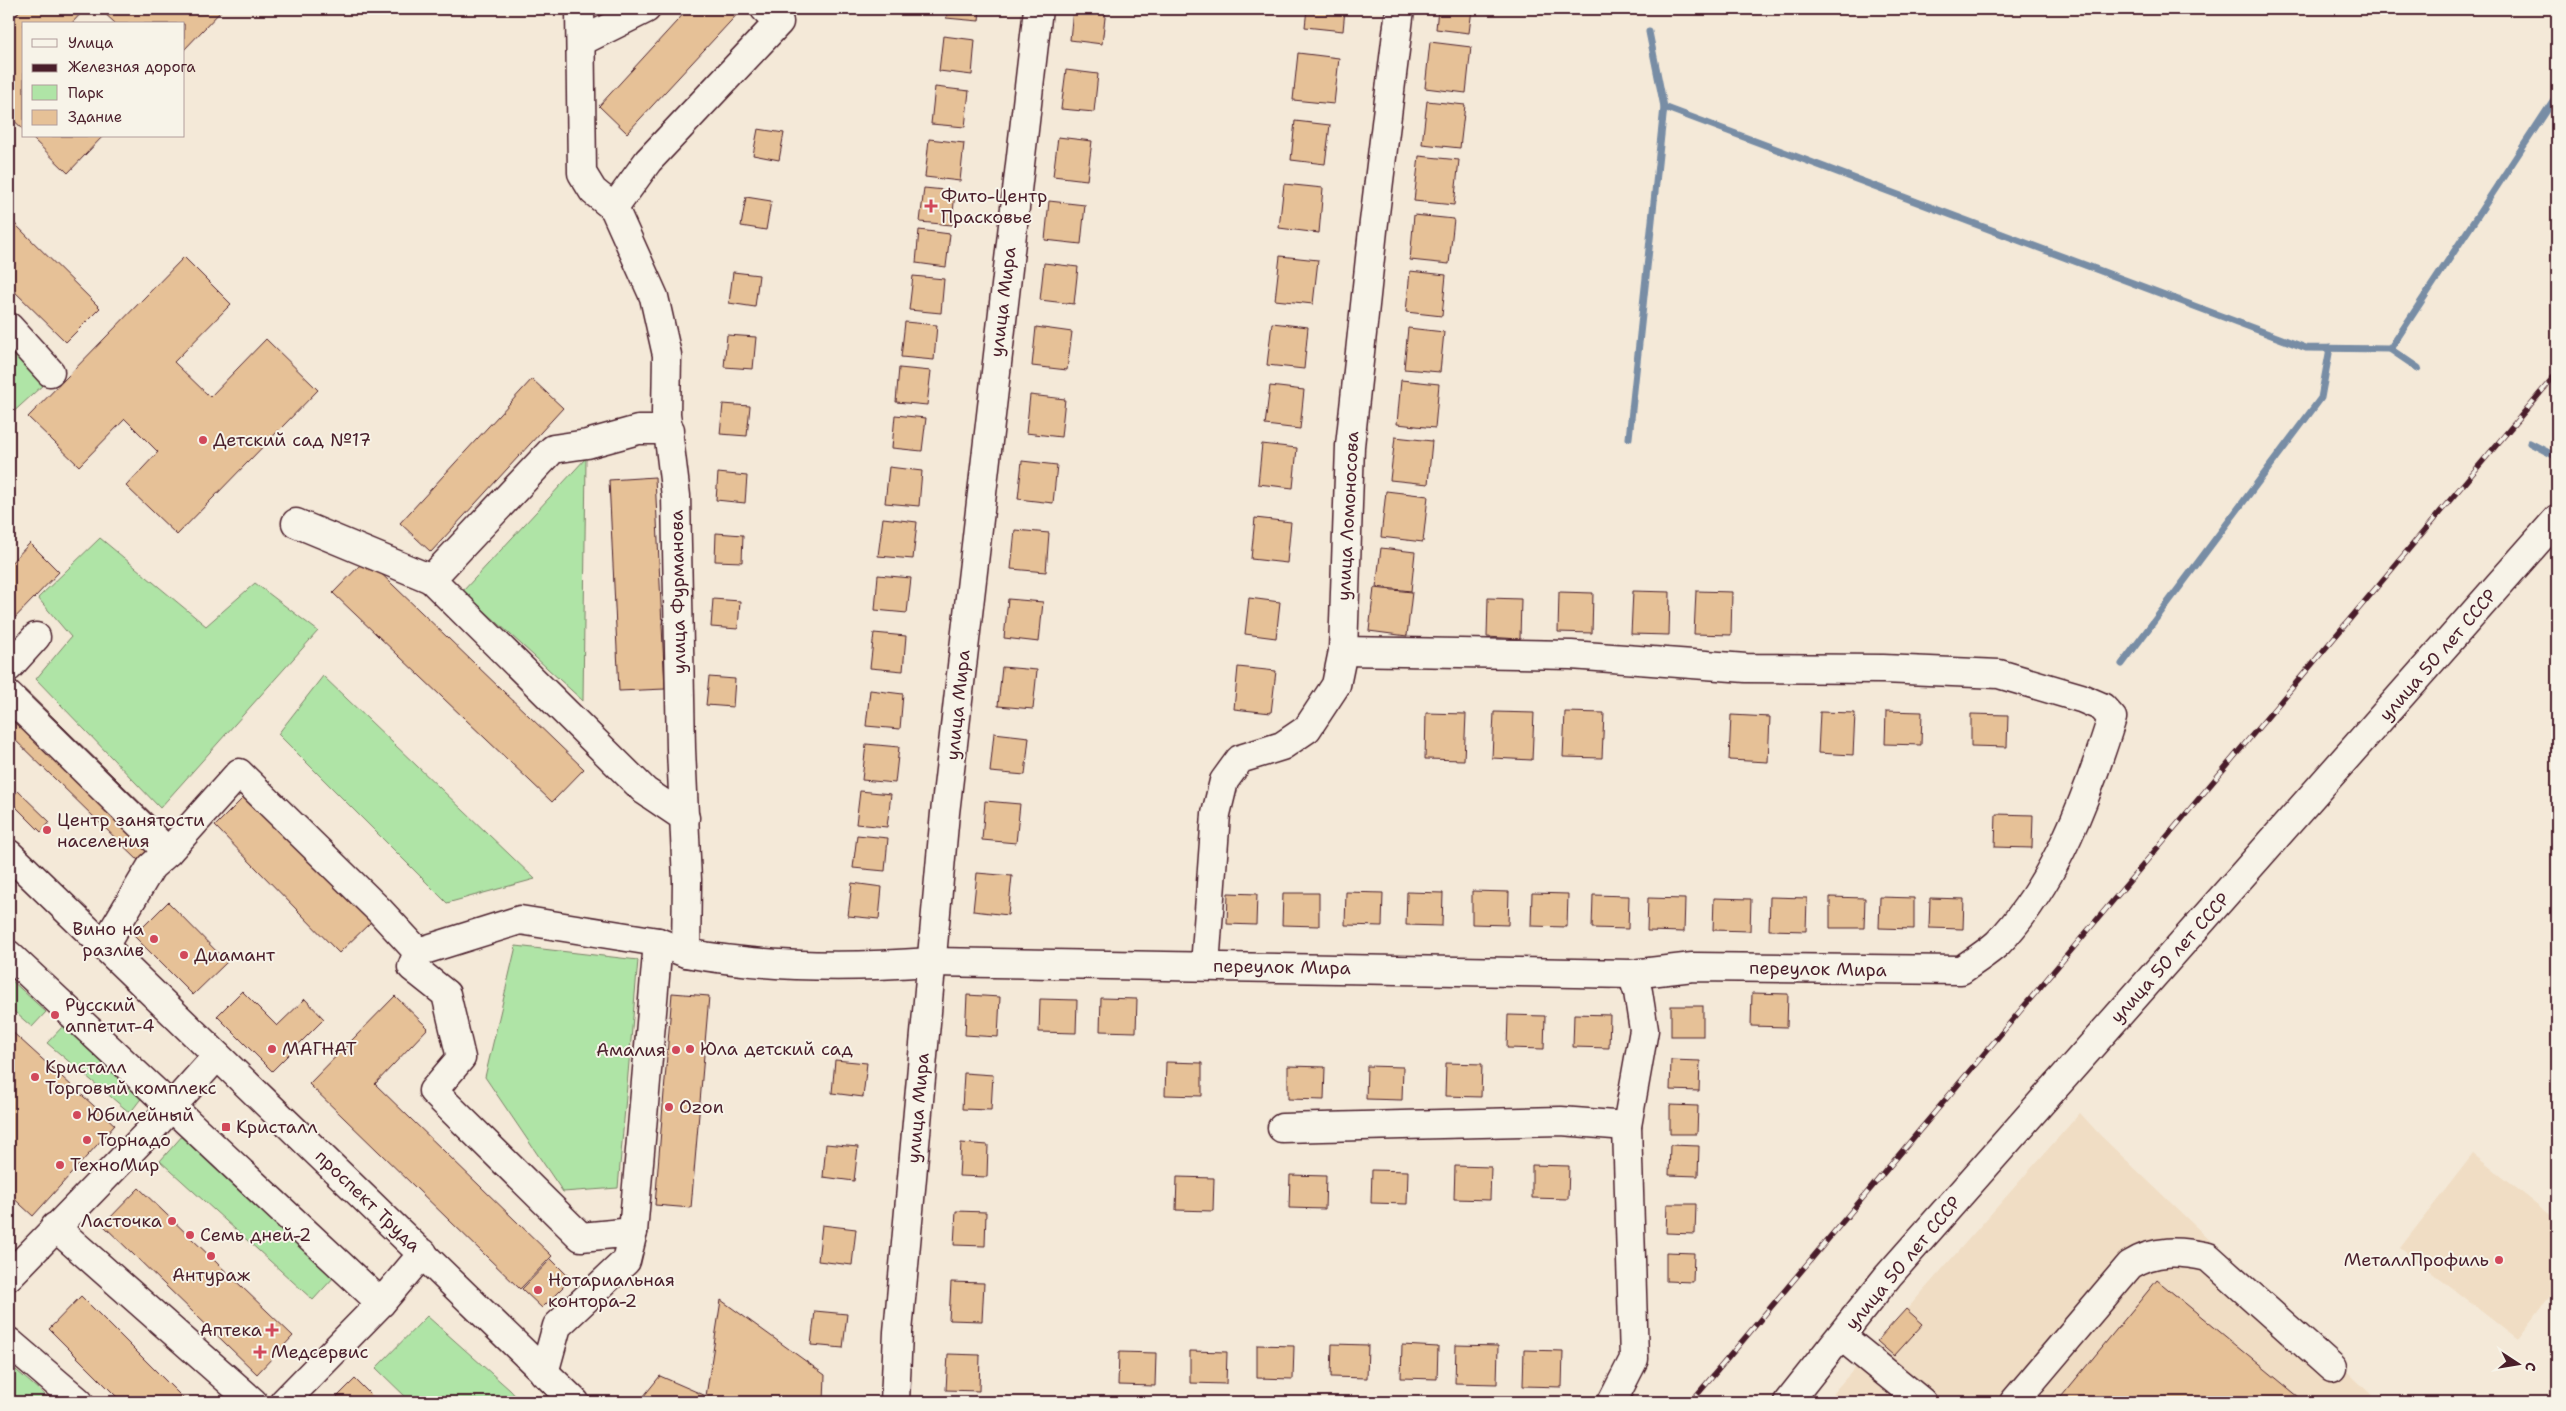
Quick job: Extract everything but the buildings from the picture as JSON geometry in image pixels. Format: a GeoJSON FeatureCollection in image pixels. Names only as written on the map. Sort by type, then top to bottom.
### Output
{"type":"FeatureCollection","features":[{"type":"Feature","properties":{"kind":"street","name":"улица Фурманова"},"geometry":{"type":"LineString","coordinates":[[580,9],[582,42],[582,173],[592,191],[614,208],[654,297],[667,356],[666,414],[670,430],[676,496],[681,749],[685,818],[686,953]]}},
{"type":"Feature","properties":{"kind":"street"},"geometry":{"type":"LineString","coordinates":[[582,42],[613,9]]}},
{"type":"Feature","properties":{"kind":"street"},"geometry":{"type":"LineString","coordinates":[[582,42],[646,9]]}},
{"type":"Feature","properties":{"kind":"street"},"geometry":{"type":"LineString","coordinates":[[614,208],[648,161],[780,22],[765,9]]}},
{"type":"Feature","properties":{"kind":"street","name":"улица Мира"},"geometry":{"type":"LineString","coordinates":[[894,1402],[898,1332],[945,814],[1038,9]]}},
{"type":"Feature","properties":{"kind":"street","name":"улица Ломоносова"},"geometry":{"type":"LineString","coordinates":[[1206,966],[1216,814],[1224,781],[1240,759],[1282,746],[1307,729],[1336,685],[1343,651],[1350,446],[1372,230],[1400,9]]}},
{"type":"Feature","properties":{"kind":"street"},"geometry":{"type":"LineString","coordinates":[[9,327],[50,372]]}},
{"type":"Feature","properties":{"kind":"street"},"geometry":{"type":"LineString","coordinates":[[431,579],[553,449],[587,444],[638,430],[670,430]]}},
{"type":"Feature","properties":{"kind":"street","name":"улица 50 лет СССР"},"geometry":{"type":"LineString","coordinates":[[1788,1402],[1888,1276],[2557,519]]}},
{"type":"Feature","properties":{"kind":"street"},"geometry":{"type":"LineString","coordinates":[[296,523],[431,579],[645,791],[685,818]]}},
{"type":"Feature","properties":{"kind":"street"},"geometry":{"type":"LineString","coordinates":[[9,667],[36,637]]}},
{"type":"Feature","properties":{"kind":"street","name":"переулок Мира"},"geometry":{"type":"LineString","coordinates":[[931,962],[1632,974],[1694,967],[1961,970],[1996,944],[2026,911],[2065,842],[2102,750],[2112,718],[2102,707],[2081,698],[1999,674],[1883,669],[1746,668],[1571,655],[1343,651]]}},
{"type":"Feature","properties":{"kind":"street"},"geometry":{"type":"LineString","coordinates":[[9,696],[168,852]]}},
{"type":"Feature","properties":{"kind":"street"},"geometry":{"type":"LineString","coordinates":[[104,946],[151,867],[168,852],[238,773],[380,911],[418,952]]}},
{"type":"Feature","properties":{"kind":"street","name":"проспект Труда"},"geometry":{"type":"LineString","coordinates":[[11,860],[104,946],[575,1402]]}},
{"type":"Feature","properties":{"kind":"street"},"geometry":{"type":"LineString","coordinates":[[418,952],[520,920],[658,942],[686,953],[722,960],[869,967],[931,962]]}},
{"type":"Feature","properties":{"kind":"street"},"geometry":{"type":"LineString","coordinates":[[544,1373],[557,1326],[626,1261],[633,1232],[658,942]]}},
{"type":"Feature","properties":{"kind":"street"},"geometry":{"type":"LineString","coordinates":[[418,952],[412,967],[446,994],[461,1058],[433,1091],[581,1237],[633,1232]]}},
{"type":"Feature","properties":{"kind":"street"},"geometry":{"type":"LineString","coordinates":[[9,955],[381,1303]]}},
{"type":"Feature","properties":{"kind":"street"},"geometry":{"type":"LineString","coordinates":[[1613,1401],[1634,1359],[1627,1126],[1644,1030],[1638,992],[1632,974]]}},
{"type":"Feature","properties":{"kind":"street"},"geometry":{"type":"LineString","coordinates":[[11,1270],[171,1107],[217,1056]]}},
{"type":"Feature","properties":{"kind":"street"},"geometry":{"type":"LineString","coordinates":[[1282,1128],[1561,1121],[1627,1126]]}},
{"type":"Feature","properties":{"kind":"street"},"geometry":{"type":"LineString","coordinates":[[55,1227],[253,1402]]}},
{"type":"Feature","properties":{"kind":"street"},"geometry":{"type":"LineString","coordinates":[[2014,1402],[2130,1265],[2144,1256],[2164,1252],[2186,1252],[2208,1257],[2332,1368]]}},
{"type":"Feature","properties":{"kind":"street"},"geometry":{"type":"LineString","coordinates":[[284,1402],[381,1303],[423,1253]]}},
{"type":"Feature","properties":{"kind":"street"},"geometry":{"type":"LineString","coordinates":[[1841,1336],[1922,1402]]}},
{"type":"Feature","properties":{"kind":"street"},"geometry":{"type":"LineString","coordinates":[[9,1342],[79,1402]]}},
{"type":"Feature","properties":{"kind":"shaded area"},"geometry":{"type":"Polygon","coordinates":[[[2080,1113],[2101,1136],[2379,1402],[1825,1402],[2080,1113]]]}},
{"type":"Feature","properties":{"kind":"shaded area"},"geometry":{"type":"Polygon","coordinates":[[[2473,1154],[2557,1220],[2557,1287],[2517,1339],[2400,1248],[2473,1154]]]}},
{"type":"Feature","properties":{"kind":"green space"},"geometry":{"type":"Polygon","coordinates":[[[9,345],[44,384],[9,416],[9,345]]]}},
{"type":"Feature","properties":{"kind":"green space"},"geometry":{"type":"Polygon","coordinates":[[[586,458],[583,701],[463,591],[586,458]]]}},
{"type":"Feature","properties":{"kind":"green space"},"geometry":{"type":"Polygon","coordinates":[[[100,538],[206,626],[255,583],[318,631],[160,808],[36,679],[71,637],[38,598],[100,538]]]}},
{"type":"Feature","properties":{"kind":"green space"},"geometry":{"type":"Polygon","coordinates":[[[323,676],[535,879],[447,903],[278,734],[323,676]]]}},
{"type":"Feature","properties":{"kind":"green space"},"geometry":{"type":"Polygon","coordinates":[[[516,946],[638,960],[618,1188],[563,1192],[485,1077],[516,946]]]}},
{"type":"Feature","properties":{"kind":"green space"},"geometry":{"type":"Polygon","coordinates":[[[9,978],[46,1012],[32,1027],[9,1007],[9,978]]]}},
{"type":"Feature","properties":{"kind":"green space"},"geometry":{"type":"Polygon","coordinates":[[[64,1025],[143,1096],[130,1113],[47,1043],[64,1025]]]}},
{"type":"Feature","properties":{"kind":"green space"},"geometry":{"type":"Polygon","coordinates":[[[183,1135],[335,1276],[313,1300],[160,1161],[183,1135]]]}},
{"type":"Feature","properties":{"kind":"green space"},"geometry":{"type":"Polygon","coordinates":[[[427,1316],[521,1402],[411,1402],[376,1368],[427,1316]]]}},
{"type":"Feature","properties":{"kind":"green space"},"geometry":{"type":"Polygon","coordinates":[[[9,1364],[53,1402],[9,1402],[9,1364]]]}},
{"type":"Feature","properties":{"kind":"waterway"},"geometry":{"type":"LineString","coordinates":[[1629,438],[1664,107],[1649,32]]}},
{"type":"Feature","properties":{"kind":"waterway"},"geometry":{"type":"LineString","coordinates":[[2390,349],[2557,95]]}},
{"type":"Feature","properties":{"kind":"waterway"},"geometry":{"type":"LineString","coordinates":[[1664,107],[2306,348],[2390,349],[2418,368]]}},
{"type":"Feature","properties":{"kind":"waterway"},"geometry":{"type":"LineString","coordinates":[[2122,664],[2321,398],[2330,348]]}},
{"type":"Feature","properties":{"kind":"waterway"},"geometry":{"type":"LineString","coordinates":[[2530,443],[2557,457]]}},
{"type":"Feature","properties":{"kind":"railway"},"geometry":{"type":"LineString","coordinates":[[1691,1402],[2557,373]]}},
{"type":"Feature","properties":{"kind":"place","name":"Фито-Центр Прасковье"},"geometry":{"type":"Point","coordinates":[931,206]}},
{"type":"Feature","properties":{"kind":"place","name":"Детский сад №17"},"geometry":{"type":"Point","coordinates":[203,440]}},
{"type":"Feature","properties":{"kind":"place","name":"Центр занятости населения"},"geometry":{"type":"Point","coordinates":[47,830]}},
{"type":"Feature","properties":{"kind":"place","name":"Вино на разлив"},"geometry":{"type":"Point","coordinates":[154,939]}},
{"type":"Feature","properties":{"kind":"place","name":"Диамант"},"geometry":{"type":"Point","coordinates":[184,955]}},
{"type":"Feature","properties":{"kind":"place","name":"Русский аппетит-4"},"geometry":{"type":"Point","coordinates":[55,1015]}},
{"type":"Feature","properties":{"kind":"place","name":"МАГНАТ"},"geometry":{"type":"Point","coordinates":[272,1049]}},
{"type":"Feature","properties":{"kind":"place","name":"Юла детский сад"},"geometry":{"type":"Point","coordinates":[690,1049]}},
{"type":"Feature","properties":{"kind":"place","name":"Амалия"},"geometry":{"type":"Point","coordinates":[676,1050]}},
{"type":"Feature","properties":{"kind":"place","name":"Кристалл Торговый комплекс"},"geometry":{"type":"Point","coordinates":[35,1077]}},
{"type":"Feature","properties":{"kind":"place","name":"Ozon"},"geometry":{"type":"Point","coordinates":[669,1107]}},
{"type":"Feature","properties":{"kind":"place","name":"Юбилейный"},"geometry":{"type":"Point","coordinates":[77,1115]}},
{"type":"Feature","properties":{"kind":"place","name":"Кристалл"},"geometry":{"type":"Point","coordinates":[226,1127]}},
{"type":"Feature","properties":{"kind":"place","name":"Торнадо"},"geometry":{"type":"Point","coordinates":[87,1140]}},
{"type":"Feature","properties":{"kind":"place","name":"ТехноМир"},"geometry":{"type":"Point","coordinates":[60,1165]}},
{"type":"Feature","properties":{"kind":"place","name":"Ласточка"},"geometry":{"type":"Point","coordinates":[172,1221]}},
{"type":"Feature","properties":{"kind":"place","name":"Семь дней-2"},"geometry":{"type":"Point","coordinates":[190,1235]}},
{"type":"Feature","properties":{"kind":"place","name":"Антураж"},"geometry":{"type":"Point","coordinates":[211,1256]}},
{"type":"Feature","properties":{"kind":"place","name":"МеталлПрофиль"},"geometry":{"type":"Point","coordinates":[2499,1260]}},
{"type":"Feature","properties":{"kind":"place","name":"Нотариальная контора-2"},"geometry":{"type":"Point","coordinates":[538,1290]}},
{"type":"Feature","properties":{"kind":"place","name":"Аптека"},"geometry":{"type":"Point","coordinates":[272,1330]}},
{"type":"Feature","properties":{"kind":"place","name":"Медсервис"},"geometry":{"type":"Point","coordinates":[260,1352]}}]}
